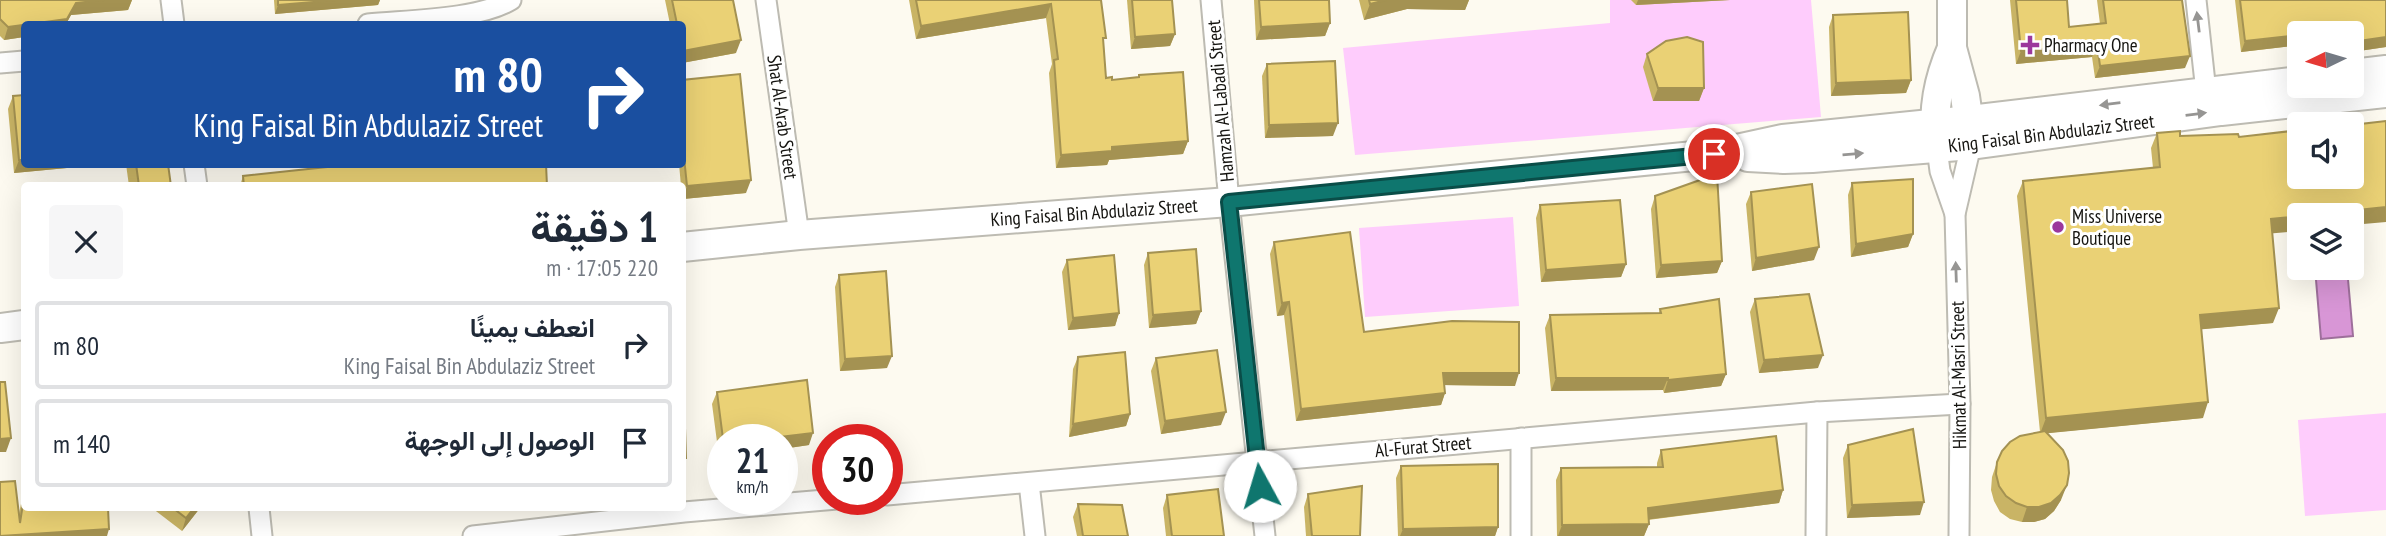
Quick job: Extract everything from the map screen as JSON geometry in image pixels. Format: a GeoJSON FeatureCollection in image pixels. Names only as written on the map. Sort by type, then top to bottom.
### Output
{"type":"FeatureCollection","features":[{"type":"Feature","properties":{"kind":"main road"},"geometry":{"type":"LineString","coordinates":[[1952,0],[1952,48],[1970,133]]}},
{"type":"Feature","properties":{"kind":"main road"},"geometry":{"type":"LineString","coordinates":[[1936,136],[1935,100],[1943,68],[1952,48]]}},
{"type":"Feature","properties":{"kind":"main road"},"geometry":{"type":"LineString","coordinates":[[2364,73],[2386,70]]}},
{"type":"Feature","properties":{"kind":"main road","name":"King Faisal Bin Abdulaziz Street"},"geometry":{"type":"LineString","coordinates":[[1970,133],[2206,92],[2287,82]]}},
{"type":"Feature","properties":{"kind":"main road","name":"King Faisal Bin Abdulaziz Street"},"geometry":{"type":"LineString","coordinates":[[686,247],[799,235],[1229,202],[1714,154],[1784,159],[1936,136],[2386,93]]}},
{"type":"Feature","properties":{"kind":"main road"},"geometry":{"type":"LineString","coordinates":[[0,328],[21,325]]}},
{"type":"Feature","properties":{"kind":"street"},"geometry":{"type":"LineString","coordinates":[[171,0],[174,21]]}},
{"type":"Feature","properties":{"kind":"street"},"geometry":{"type":"LineString","coordinates":[[398,21],[458,15],[488,9],[511,0]]}},
{"type":"Feature","properties":{"kind":"street","name":"Shat Al-Arab Street"},"geometry":{"type":"LineString","coordinates":[[766,0],[799,235]]}},
{"type":"Feature","properties":{"kind":"street","name":"Hamzah Al-Labadi Street"},"geometry":{"type":"LineString","coordinates":[[1211,0],[1229,202],[1265,536]]}},
{"type":"Feature","properties":{"kind":"street"},"geometry":{"type":"LineString","coordinates":[[2196,0],[2206,92]]}},
{"type":"Feature","properties":{"kind":"street"},"geometry":{"type":"LineString","coordinates":[[0,63],[21,61]]}},
{"type":"Feature","properties":{"kind":"street","name":"Hikmat Al-Masri Street"},"geometry":{"type":"LineString","coordinates":[[1959,536],[1960,404],[1955,215],[1970,133]]}},
{"type":"Feature","properties":{"kind":"street","name":"Hikmat Al-Masri Street"},"geometry":{"type":"LineString","coordinates":[[1936,136],[1940,171],[1955,215]]}},
{"type":"Feature","properties":{"kind":"street","name":"Al-Furat Street"},"geometry":{"type":"LineString","coordinates":[[903,494],[1818,412],[1960,404]]}},
{"type":"Feature","properties":{"kind":"street"},"geometry":{"type":"LineString","coordinates":[[1816,536],[1818,412]]}},
{"type":"Feature","properties":{"kind":"street"},"geometry":{"type":"LineString","coordinates":[[1521,438],[1521,536]]}},
{"type":"Feature","properties":{"kind":"street"},"geometry":{"type":"LineString","coordinates":[[1029,483],[1035,536]]}},
{"type":"Feature","properties":{"kind":"street"},"geometry":{"type":"LineString","coordinates":[[473,536],[518,534],[684,512],[812,501]]}},
{"type":"Feature","properties":{"kind":"street"},"geometry":{"type":"LineString","coordinates":[[259,511],[262,536]]}},
{"type":"Feature","properties":{"kind":"shaded area"},"geometry":{"type":"Polygon","coordinates":[[[1610,0],[1811,0],[1821,117],[1355,155],[1343,48],[1610,23],[1610,0]]]}},
{"type":"Feature","properties":{"kind":"shaded area"},"geometry":{"type":"Polygon","coordinates":[[[1513,217],[1519,306],[1365,317],[1359,228],[1513,217]]]}},
{"type":"Feature","properties":{"kind":"shaded area"},"geometry":{"type":"Polygon","coordinates":[[[2316,280],[2348,280],[2353,336],[2321,339],[2316,280]]]}},
{"type":"Feature","properties":{"kind":"shaded area"},"geometry":{"type":"Polygon","coordinates":[[[2386,413],[2386,510],[2305,516],[2298,420],[2386,413]]]}},
{"type":"Feature","properties":{"kind":"building"},"geometry":{"type":"Polygon","coordinates":[[[0,0],[104,0],[76,3],[67,19],[21,21],[21,25],[8,27],[0,19],[0,0]]]}},
{"type":"Feature","properties":{"kind":"building"},"geometry":{"type":"Polygon","coordinates":[[[278,0],[337,0],[278,5],[278,0]]]}},
{"type":"Feature","properties":{"kind":"building"},"geometry":{"type":"Polygon","coordinates":[[[672,0],[733,0],[741,40],[686,50],[686,21],[676,21],[672,0]]]}},
{"type":"Feature","properties":{"kind":"building"},"geometry":{"type":"Polygon","coordinates":[[[916,0],[1101,0],[1106,38],[1103,38],[1106,78],[1112,77],[1112,80],[1183,72],[1188,141],[1112,147],[1112,151],[1061,155],[1054,60],[1058,59],[1051,4],[921,26],[916,0]]]}},
{"type":"Feature","properties":{"kind":"building"},"geometry":{"type":"Polygon","coordinates":[[[1132,0],[1172,0],[1175,34],[1135,37],[1132,0]]]}},
{"type":"Feature","properties":{"kind":"building"},"geometry":{"type":"Polygon","coordinates":[[[1259,0],[1329,0],[1330,23],[1261,27],[1259,0]]]}},
{"type":"Feature","properties":{"kind":"building"},"geometry":{"type":"Polygon","coordinates":[[[1369,0],[1386,0],[1370,4],[1369,0]]]}},
{"type":"Feature","properties":{"kind":"building"},"geometry":{"type":"Polygon","coordinates":[[[2016,0],[2067,0],[2069,27],[2106,23],[2103,0],[2182,0],[2190,56],[2100,66],[2097,44],[2021,51],[2016,0]]]}},
{"type":"Feature","properties":{"kind":"building"},"geometry":{"type":"Polygon","coordinates":[[[2240,0],[2386,0],[2386,37],[2364,40],[2364,21],[2287,21],[2287,36],[2245,41],[2240,0]]]}},
{"type":"Feature","properties":{"kind":"building"},"geometry":{"type":"Polygon","coordinates":[[[1908,12],[1911,80],[1836,83],[1833,15],[1908,12]]]}},
{"type":"Feature","properties":{"kind":"building"},"geometry":{"type":"Polygon","coordinates":[[[1687,37],[1703,42],[1704,88],[1658,88],[1647,54],[1666,41],[1687,37]]]}},
{"type":"Feature","properties":{"kind":"building"},"geometry":{"type":"Polygon","coordinates":[[[1335,61],[1338,123],[1269,125],[1267,64],[1335,61]]]}},
{"type":"Feature","properties":{"kind":"building"},"geometry":{"type":"Polygon","coordinates":[[[740,74],[751,180],[687,186],[686,80],[740,74]]]}},
{"type":"Feature","properties":{"kind":"building"},"geometry":{"type":"Polygon","coordinates":[[[21,95],[21,160],[19,160],[13,96],[21,95]]]}},
{"type":"Feature","properties":{"kind":"building"},"geometry":{"type":"Polygon","coordinates":[[[2386,121],[2386,207],[2364,209],[2364,203],[2287,203],[2287,217],[2271,219],[2279,308],[2200,315],[2208,402],[2046,418],[2023,181],[2160,167],[2157,133],[2180,131],[2180,136],[2238,134],[2239,137],[2287,131],[2287,189],[2364,189],[2364,124],[2386,121]]]}},
{"type":"Feature","properties":{"kind":"building"},"geometry":{"type":"Polygon","coordinates":[[[137,168],[169,168],[170,182],[138,182],[137,168]]]}},
{"type":"Feature","properties":{"kind":"building"},"geometry":{"type":"Polygon","coordinates":[[[317,168],[546,168],[547,182],[244,182],[243,176],[317,168]]]}},
{"type":"Feature","properties":{"kind":"building"},"geometry":{"type":"Polygon","coordinates":[[[1717,174],[1722,261],[1661,265],[1655,196],[1717,174]]]}},
{"type":"Feature","properties":{"kind":"building"},"geometry":{"type":"Polygon","coordinates":[[[1913,179],[1913,234],[1856,244],[1852,183],[1913,179]]]}},
{"type":"Feature","properties":{"kind":"building"},"geometry":{"type":"Polygon","coordinates":[[[1812,184],[1819,247],[1756,258],[1751,192],[1812,184]]]}},
{"type":"Feature","properties":{"kind":"building"},"geometry":{"type":"Polygon","coordinates":[[[1620,200],[1626,264],[1546,270],[1540,205],[1620,200]]]}},
{"type":"Feature","properties":{"kind":"building"},"geometry":{"type":"Polygon","coordinates":[[[1350,232],[1364,332],[1452,321],[1519,322],[1519,373],[1443,373],[1445,393],[1301,409],[1289,302],[1282,303],[1274,242],[1350,232]]]}},
{"type":"Feature","properties":{"kind":"building"},"geometry":{"type":"Polygon","coordinates":[[[1196,249],[1201,311],[1153,315],[1148,253],[1196,249]]]}},
{"type":"Feature","properties":{"kind":"building"},"geometry":{"type":"Polygon","coordinates":[[[1114,255],[1119,313],[1073,318],[1067,260],[1114,255]]]}},
{"type":"Feature","properties":{"kind":"building"},"geometry":{"type":"Polygon","coordinates":[[[886,271],[892,356],[845,359],[839,275],[886,271]]]}},
{"type":"Feature","properties":{"kind":"building"},"geometry":{"type":"Polygon","coordinates":[[[1809,294],[1823,355],[1764,360],[1755,299],[1809,294]]]}},
{"type":"Feature","properties":{"kind":"building"},"geometry":{"type":"Polygon","coordinates":[[[1719,299],[1726,374],[1668,380],[1556,378],[1550,315],[1661,313],[1660,309],[1719,299]]]}},
{"type":"Feature","properties":{"kind":"building"},"geometry":{"type":"Polygon","coordinates":[[[1217,350],[1226,412],[1165,421],[1156,358],[1217,350]]]}},
{"type":"Feature","properties":{"kind":"building"},"geometry":{"type":"Polygon","coordinates":[[[1125,352],[1130,414],[1073,424],[1078,357],[1125,352]]]}},
{"type":"Feature","properties":{"kind":"building"},"geometry":{"type":"Polygon","coordinates":[[[807,380],[812,433],[798,435],[798,424],[721,424],[717,392],[807,380]]]}},
{"type":"Feature","properties":{"kind":"building"},"geometry":{"type":"Polygon","coordinates":[[[0,382],[5,382],[11,438],[0,439],[0,382]]]}},
{"type":"Feature","properties":{"kind":"building"},"geometry":{"type":"Polygon","coordinates":[[[1913,429],[1924,502],[1852,505],[1848,445],[1913,429]]]}},
{"type":"Feature","properties":{"kind":"building"},"geometry":{"type":"Polygon","coordinates":[[[2045,431],[2063,450],[2068,461],[2067,485],[2051,503],[2027,507],[2006,496],[1999,486],[1997,462],[2010,442],[2020,436],[2045,431]]]}},
{"type":"Feature","properties":{"kind":"building"},"geometry":{"type":"Polygon","coordinates":[[[1776,436],[1783,490],[1648,508],[1649,524],[1562,525],[1561,468],[1663,467],[1661,450],[1776,436]]]}},
{"type":"Feature","properties":{"kind":"building"},"geometry":{"type":"Polygon","coordinates":[[[1498,464],[1498,527],[1403,529],[1401,466],[1498,464]]]}},
{"type":"Feature","properties":{"kind":"building"},"geometry":{"type":"Polygon","coordinates":[[[15,481],[20,523],[22,511],[108,511],[109,529],[0,536],[0,482],[15,481]]]}},
{"type":"Feature","properties":{"kind":"building"},"geometry":{"type":"Polygon","coordinates":[[[1362,486],[1360,536],[1312,536],[1308,494],[1362,486]]]}},
{"type":"Feature","properties":{"kind":"building"},"geometry":{"type":"Polygon","coordinates":[[[1218,489],[1224,536],[1172,536],[1167,495],[1218,489]]]}},
{"type":"Feature","properties":{"kind":"building"},"geometry":{"type":"Polygon","coordinates":[[[1078,504],[1122,505],[1128,536],[1083,536],[1078,504]]]}},
{"type":"Feature","properties":{"kind":"building"},"geometry":{"type":"Polygon","coordinates":[[[177,511],[192,511],[186,518],[177,511]]]}},
{"type":"Feature","properties":{"kind":"place","name":"Pharmacy One"},"geometry":{"type":"Point","coordinates":[2030,45]}},
{"type":"Feature","properties":{"kind":"place","name":"Miss Universe Boutique"},"geometry":{"type":"Point","coordinates":[2058,227]}},
{"type":"Feature","properties":{"kind":"route"},"geometry":{"type":"LineString","coordinates":[[1260,486],[1229,202],[1714,154]]}}]}
